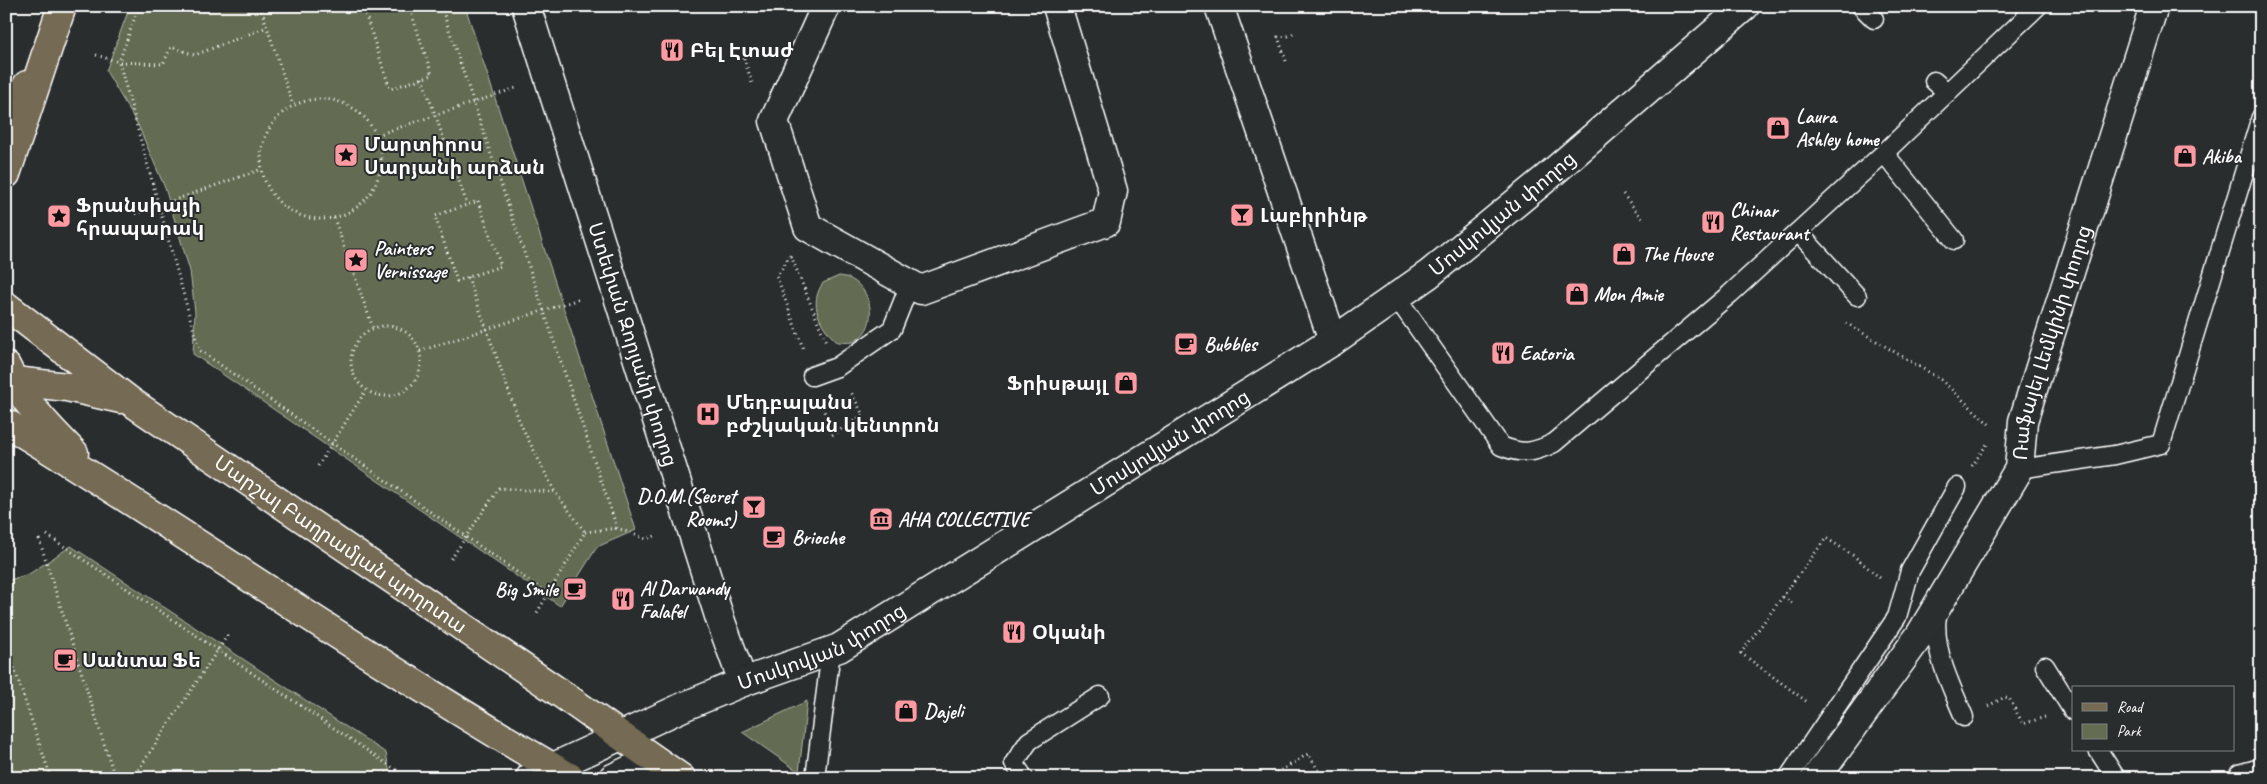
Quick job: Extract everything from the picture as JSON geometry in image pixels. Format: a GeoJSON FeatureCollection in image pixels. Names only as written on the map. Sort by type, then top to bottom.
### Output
{"type":"FeatureCollection","features":[{"type":"Feature","properties":{"kind":"main road"},"geometry":{"type":"LineString","coordinates":[[6,174],[62,6]]}},
{"type":"Feature","properties":{"kind":"main road"},"geometry":{"type":"LineString","coordinates":[[6,124],[51,38]]}},
{"type":"Feature","properties":{"kind":"main road","name":"Մարշալ Բաղրամյան պողոտա"},"geometry":{"type":"LineString","coordinates":[[6,306],[130,401],[681,778]]}},
{"type":"Feature","properties":{"kind":"main road"},"geometry":{"type":"LineString","coordinates":[[9,376],[130,401]]}},
{"type":"Feature","properties":{"kind":"main road"},"geometry":{"type":"LineString","coordinates":[[9,376],[54,434],[101,481]]}},
{"type":"Feature","properties":{"kind":"main road"},"geometry":{"type":"LineString","coordinates":[[6,423],[101,481],[461,712],[551,774]]}},
{"type":"Feature","properties":{"kind":"street","name":"Ստեփան Զորյանի փողոց"},"geometry":{"type":"LineString","coordinates":[[526,6],[720,619],[743,682]]}},
{"type":"Feature","properties":{"kind":"street"},"geometry":{"type":"LineString","coordinates":[[826,6],[774,121],[808,227],[921,290],[1106,222],[1113,191],[1057,6]]}},
{"type":"Feature","properties":{"kind":"street"},"geometry":{"type":"LineString","coordinates":[[1219,6],[1333,341]]}},
{"type":"Feature","properties":{"kind":"street","name":"Մոսկովյան փողոց"},"geometry":{"type":"LineString","coordinates":[[551,774],[620,736],[743,682],[839,648],[1333,341],[1429,274],[1545,179],[1745,6]]}},
{"type":"Feature","properties":{"kind":"street","name":"Ռաֆայել Լեմկինի փողոց"},"geometry":{"type":"LineString","coordinates":[[1816,778],[1920,635],[2019,469],[2023,421],[2154,6]]}},
{"type":"Feature","properties":{"kind":"street"},"geometry":{"type":"LineString","coordinates":[[613,778],[653,759]]}},
{"type":"Feature","properties":{"kind":"street"},"geometry":{"type":"LineString","coordinates":[[2243,778],[2261,773]]}},
{"type":"Feature","properties":{"kind":"lane"},"geometry":{"type":"LineString","coordinates":[[1861,6],[1874,19]]}},
{"type":"Feature","properties":{"kind":"lane"},"geometry":{"type":"LineString","coordinates":[[1396,298],[1501,446],[1517,452],[1536,452],[1554,443],[1730,294],[1884,153],[2038,6]]}},
{"type":"Feature","properties":{"kind":"lane"},"geometry":{"type":"LineString","coordinates":[[1934,81],[1948,93]]}},
{"type":"Feature","properties":{"kind":"lane"},"geometry":{"type":"LineString","coordinates":[[2019,469],[2115,455],[2161,444],[2261,117]]}},
{"type":"Feature","properties":{"kind":"lane"},"geometry":{"type":"LineString","coordinates":[[1884,153],[1954,240]]}},
{"type":"Feature","properties":{"kind":"lane"},"geometry":{"type":"LineString","coordinates":[[1798,232],[1857,296]]}},
{"type":"Feature","properties":{"kind":"lane"},"geometry":{"type":"LineString","coordinates":[[812,376],[837,367],[892,329],[910,284]]}},
{"type":"Feature","properties":{"kind":"lane"},"geometry":{"type":"LineString","coordinates":[[1788,778],[1897,617],[1910,572],[1957,487]]}},
{"type":"Feature","properties":{"kind":"lane"},"geometry":{"type":"LineString","coordinates":[[1938,604],[1935,626],[1937,649],[1945,674],[1964,717]]}},
{"type":"Feature","properties":{"kind":"lane"},"geometry":{"type":"LineString","coordinates":[[815,778],[831,651]]}},
{"type":"Feature","properties":{"kind":"lane"},"geometry":{"type":"LineString","coordinates":[[2045,666],[2072,709]]}},
{"type":"Feature","properties":{"kind":"lane"},"geometry":{"type":"LineString","coordinates":[[1024,778],[1014,763],[1029,741],[1100,696]]}},
{"type":"Feature","properties":{"kind":"lane"},"geometry":{"type":"LineString","coordinates":[[2099,752],[2116,778]]}},
{"type":"Feature","properties":{"kind":"path"},"geometry":{"type":"LineString","coordinates":[[139,6],[119,62],[199,350],[548,594]]}},
{"type":"Feature","properties":{"kind":"path"},"geometry":{"type":"LineString","coordinates":[[260,6],[293,105]]}},
{"type":"Feature","properties":{"kind":"path"},"geometry":{"type":"LineString","coordinates":[[387,6],[365,13],[390,89],[432,75],[409,6]]}},
{"type":"Feature","properties":{"kind":"path"},"geometry":{"type":"LineString","coordinates":[[441,6],[617,528]]}},
{"type":"Feature","properties":{"kind":"path"},"geometry":{"type":"LineString","coordinates":[[96,55],[119,62],[163,64],[171,47],[195,54],[267,27]]}},
{"type":"Feature","properties":{"kind":"path"},"geometry":{"type":"LineString","coordinates":[[1286,61],[1278,37],[1288,36],[1296,32]]}},
{"type":"Feature","properties":{"kind":"path"},"geometry":{"type":"LineString","coordinates":[[422,78],[467,204]]}},
{"type":"Feature","properties":{"kind":"path"},"geometry":{"type":"LineString","coordinates":[[377,135],[527,84]]}},
{"type":"Feature","properties":{"kind":"path"},"geometry":{"type":"LineString","coordinates":[[329,99],[347,105],[363,116],[377,135],[381,151],[380,170],[373,189],[360,204],[334,218],[317,219],[303,216],[285,207],[272,193],[262,169],[261,152],[266,136],[276,116],[293,105],[309,100],[329,99]]}},
{"type":"Feature","properties":{"kind":"path"},"geometry":{"type":"LineString","coordinates":[[135,214],[262,169]]}},
{"type":"Feature","properties":{"kind":"path"},"geometry":{"type":"LineString","coordinates":[[1623,194],[1644,221]]}},
{"type":"Feature","properties":{"kind":"path"},"geometry":{"type":"LineString","coordinates":[[478,201],[501,266],[468,278],[457,281],[434,216],[478,201]]}},
{"type":"Feature","properties":{"kind":"path"},"geometry":{"type":"LineString","coordinates":[[334,218],[373,328]]}},
{"type":"Feature","properties":{"kind":"path"},"geometry":{"type":"LineString","coordinates":[[790,255],[837,367],[863,415],[832,435],[777,276],[790,255],[808,227]]}},
{"type":"Feature","properties":{"kind":"path"},"geometry":{"type":"LineString","coordinates":[[468,278],[520,423],[555,492],[585,532]]}},
{"type":"Feature","properties":{"kind":"path"},"geometry":{"type":"LineString","coordinates":[[420,351],[579,299]]}},
{"type":"Feature","properties":{"kind":"path"},"geometry":{"type":"LineString","coordinates":[[391,325],[402,329],[412,336],[420,351],[420,369],[409,388],[399,394],[377,395],[366,390],[357,382],[352,372],[350,360],[352,348],[359,337],[373,328],[391,325]]}},
{"type":"Feature","properties":{"kind":"path"},"geometry":{"type":"LineString","coordinates":[[1855,328],[1940,378],[1996,430]]}},
{"type":"Feature","properties":{"kind":"path"},"geometry":{"type":"LineString","coordinates":[[318,466],[334,444],[366,390]]}},
{"type":"Feature","properties":{"kind":"path"},"geometry":{"type":"LineString","coordinates":[[1957,487],[1990,438]]}},
{"type":"Feature","properties":{"kind":"path"},"geometry":{"type":"LineString","coordinates":[[451,560],[499,488],[555,492]]}},
{"type":"Feature","properties":{"kind":"path"},"geometry":{"type":"LineString","coordinates":[[585,532],[617,528],[646,539],[658,535]]}},
{"type":"Feature","properties":{"kind":"path"},"geometry":{"type":"LineString","coordinates":[[535,616],[585,532]]}},
{"type":"Feature","properties":{"kind":"path"},"geometry":{"type":"LineString","coordinates":[[48,535],[396,770],[374,778]]}},
{"type":"Feature","properties":{"kind":"path"},"geometry":{"type":"LineString","coordinates":[[1809,703],[1741,653],[1826,538],[1854,556]]}},
{"type":"Feature","properties":{"kind":"path"},"geometry":{"type":"LineString","coordinates":[[39,539],[115,778]]}},
{"type":"Feature","properties":{"kind":"path"},"geometry":{"type":"LineString","coordinates":[[1783,596],[1792,603]]}},
{"type":"Feature","properties":{"kind":"path"},"geometry":{"type":"LineString","coordinates":[[134,778],[229,634]]}},
{"type":"Feature","properties":{"kind":"path"},"geometry":{"type":"LineString","coordinates":[[6,644],[51,778]]}},
{"type":"Feature","properties":{"kind":"path"},"geometry":{"type":"LineString","coordinates":[[2002,699],[2005,697],[2011,700],[2023,724],[2072,709]]}},
{"type":"Feature","properties":{"kind":"path"},"geometry":{"type":"LineString","coordinates":[[1268,778],[1308,754],[1319,771]]}},
{"type":"Feature","properties":{"kind":"green space"},"geometry":{"type":"Polygon","coordinates":[[[130,6],[465,6],[636,530],[597,547],[560,606],[193,354],[195,312],[190,271],[165,188],[138,125],[106,71],[130,6]]]}},
{"type":"Feature","properties":{"kind":"green space"},"geometry":{"type":"Polygon","coordinates":[[[839,276],[850,279],[859,285],[870,305],[868,327],[862,336],[852,342],[837,342],[821,322],[816,307],[816,299],[823,283],[839,276]]]}},
{"type":"Feature","properties":{"kind":"green space"},"geometry":{"type":"Polygon","coordinates":[[[71,546],[386,753],[390,774],[387,778],[6,778],[6,581],[29,574],[71,546]]]}},
{"type":"Feature","properties":{"kind":"green space"},"geometry":{"type":"Polygon","coordinates":[[[807,701],[799,772],[742,732],[807,701]]]}},
{"type":"Feature","properties":{"kind":"place","name":"Բել Էտաժ"},"geometry":{"type":"Point","coordinates":[672,50]}},
{"type":"Feature","properties":{"kind":"place","name":"Laura Ashley home"},"geometry":{"type":"Point","coordinates":[1778,128]}},
{"type":"Feature","properties":{"kind":"place","name":"Մարտիրոս Սարյանի արձան"},"geometry":{"type":"Point","coordinates":[346,155]}},
{"type":"Feature","properties":{"kind":"place","name":"Akiba"},"geometry":{"type":"Point","coordinates":[2185,156]}},
{"type":"Feature","properties":{"kind":"place","name":"Լաբիրինթ"},"geometry":{"type":"Point","coordinates":[1242,215]}},
{"type":"Feature","properties":{"kind":"place","name":"Ֆրանսիայի հրապարակ"},"geometry":{"type":"Point","coordinates":[59,216]}},
{"type":"Feature","properties":{"kind":"place","name":"Chinar Restaurant"},"geometry":{"type":"Point","coordinates":[1713,222]}},
{"type":"Feature","properties":{"kind":"place","name":"The House"},"geometry":{"type":"Point","coordinates":[1624,254]}},
{"type":"Feature","properties":{"kind":"place","name":"Painters Vernissage"},"geometry":{"type":"Point","coordinates":[356,260]}},
{"type":"Feature","properties":{"kind":"place","name":"Mon Amie"},"geometry":{"type":"Point","coordinates":[1577,294]}},
{"type":"Feature","properties":{"kind":"place","name":"Bubbles"},"geometry":{"type":"Point","coordinates":[1186,344]}},
{"type":"Feature","properties":{"kind":"place","name":"Eatoria"},"geometry":{"type":"Point","coordinates":[1503,353]}},
{"type":"Feature","properties":{"kind":"place","name":"Ֆրիսթայլ"},"geometry":{"type":"Point","coordinates":[1126,383]}},
{"type":"Feature","properties":{"kind":"place","name":"Մեդբալանս բժշկական կենտրոն"},"geometry":{"type":"Point","coordinates":[708,414]}},
{"type":"Feature","properties":{"kind":"place","name":"D.O.M.(Secret Rooms)"},"geometry":{"type":"Point","coordinates":[754,507]}},
{"type":"Feature","properties":{"kind":"place","name":"AHA COLLECTIVE"},"geometry":{"type":"Point","coordinates":[881,519]}},
{"type":"Feature","properties":{"kind":"place","name":"Brioche"},"geometry":{"type":"Point","coordinates":[774,537]}},
{"type":"Feature","properties":{"kind":"place","name":"Big Smile"},"geometry":{"type":"Point","coordinates":[575,589]}},
{"type":"Feature","properties":{"kind":"place","name":"Al Darwandy Falafel"},"geometry":{"type":"Point","coordinates":[623,599]}},
{"type":"Feature","properties":{"kind":"place","name":"Օկանի"},"geometry":{"type":"Point","coordinates":[1014,632]}},
{"type":"Feature","properties":{"kind":"place","name":"Սանտա Ֆե"},"geometry":{"type":"Point","coordinates":[65,660]}},
{"type":"Feature","properties":{"kind":"place","name":"Dajeli"},"geometry":{"type":"Point","coordinates":[906,711]}}]}
